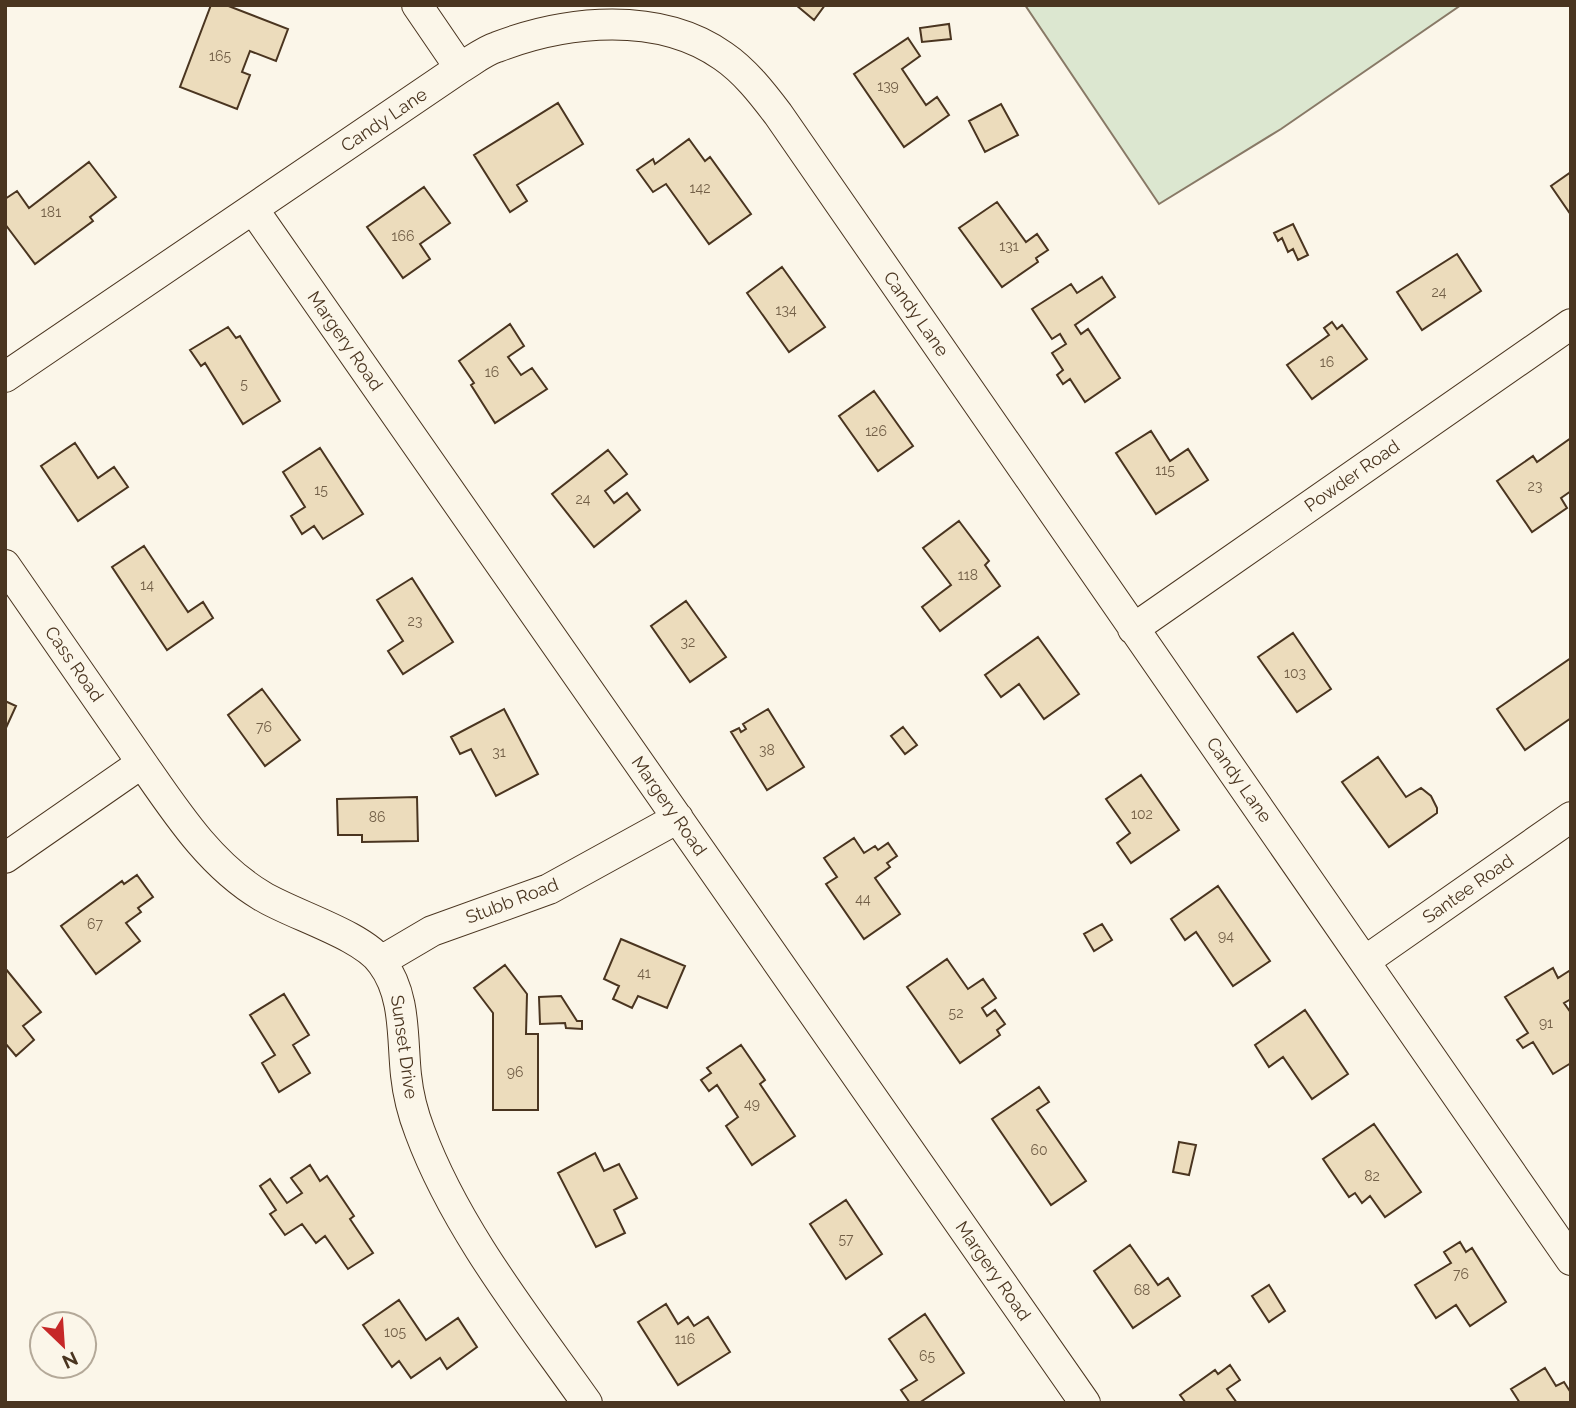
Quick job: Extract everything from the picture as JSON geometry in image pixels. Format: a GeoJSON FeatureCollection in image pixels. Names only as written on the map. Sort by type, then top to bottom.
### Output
{"type":"FeatureCollection","features":[{"type":"Feature","properties":{"kind":"street"},"geometry":{"type":"LineString","coordinates":[[417,5],[460,68]]}},
{"type":"Feature","properties":{"kind":"street","name":"Candy Lane"},"geometry":{"type":"LineString","coordinates":[[5,377],[494,47],[573,26],[617,24],[654,29],[691,39],[723,55],[752,81],[778,114],[1571,1260]]}},
{"type":"Feature","properties":{"kind":"street","name":"Margery Road"},"geometry":{"type":"LineString","coordinates":[[253,209],[1085,1403]]}},
{"type":"Feature","properties":{"kind":"street","name":"Powder Road"},"geometry":{"type":"LineString","coordinates":[[1133,629],[1571,324]]}},
{"type":"Feature","properties":{"kind":"street","name":"Cass Road"},"geometry":{"type":"LineString","coordinates":[[5,565],[142,763]]}},
{"type":"Feature","properties":{"kind":"street"},"geometry":{"type":"LineString","coordinates":[[5,858],[142,763]]}},
{"type":"Feature","properties":{"kind":"street","name":"Sunset Drive"},"geometry":{"type":"LineString","coordinates":[[142,763],[181,820],[206,850],[235,877],[273,902],[359,942],[381,961],[397,988],[410,1100],[420,1132],[444,1185],[496,1273],[587,1403]]}},
{"type":"Feature","properties":{"kind":"street","name":"Santee Road"},"geometry":{"type":"LineString","coordinates":[[1365,961],[1571,817]]}},
{"type":"Feature","properties":{"kind":"street","name":"Stubb Road"},"geometry":{"type":"LineString","coordinates":[[381,961],[432,931],[549,889],[678,818]]}},
{"type":"Feature","properties":{"kind":"green space"},"geometry":{"type":"Polygon","coordinates":[[[1025,5],[1461,5],[1281,129],[1159,204],[1025,5]]]}},
{"type":"Feature","properties":{"kind":"building"},"geometry":{"type":"Polygon","coordinates":[[[211,5],[226,5],[288,29],[276,61],[250,51],[242,72],[250,75],[237,109],[180,87],[211,5]]]}},
{"type":"Feature","properties":{"kind":"building"},"geometry":{"type":"Polygon","coordinates":[[[796,5],[825,5],[814,20],[796,5]]]}},
{"type":"Feature","properties":{"kind":"building"},"geometry":{"type":"Polygon","coordinates":[[[949,24],[951,39],[922,42],[920,28],[949,24]]]}},
{"type":"Feature","properties":{"kind":"building"},"geometry":{"type":"Polygon","coordinates":[[[908,38],[920,56],[902,69],[926,105],[937,97],[949,115],[904,147],[854,74],[908,38]]]}},
{"type":"Feature","properties":{"kind":"building"},"geometry":{"type":"Polygon","coordinates":[[[558,103],[583,144],[517,185],[527,201],[510,212],[474,155],[558,103]]]}},
{"type":"Feature","properties":{"kind":"building"},"geometry":{"type":"Polygon","coordinates":[[[1001,104],[1018,135],[985,152],[969,121],[1001,104]]]}},
{"type":"Feature","properties":{"kind":"building"},"geometry":{"type":"Polygon","coordinates":[[[689,139],[705,161],[710,157],[751,214],[709,244],[666,184],[653,192],[637,170],[653,159],[655,164],[689,139]]]}},
{"type":"Feature","properties":{"kind":"building"},"geometry":{"type":"Polygon","coordinates":[[[89,162],[116,197],[90,217],[93,221],[35,264],[5,224],[5,199],[17,191],[29,208],[89,162]]]}},
{"type":"Feature","properties":{"kind":"building"},"geometry":{"type":"Polygon","coordinates":[[[1571,172],[1571,215],[1551,186],[1571,172]]]}},
{"type":"Feature","properties":{"kind":"building"},"geometry":{"type":"Polygon","coordinates":[[[424,187],[450,223],[420,244],[430,259],[403,278],[367,227],[424,187]]]}},
{"type":"Feature","properties":{"kind":"building"},"geometry":{"type":"Polygon","coordinates":[[[997,202],[1026,242],[1037,234],[1048,250],[1036,258],[1038,262],[1002,287],[959,228],[997,202]]]}},
{"type":"Feature","properties":{"kind":"building"},"geometry":{"type":"Polygon","coordinates":[[[1293,224],[1308,255],[1298,260],[1293,249],[1288,252],[1282,238],[1278,241],[1274,233],[1293,224]]]}},
{"type":"Feature","properties":{"kind":"building"},"geometry":{"type":"Polygon","coordinates":[[[1457,254],[1481,291],[1422,330],[1397,292],[1457,254]]]}},
{"type":"Feature","properties":{"kind":"building"},"geometry":{"type":"Polygon","coordinates":[[[782,267],[825,327],[789,352],[747,293],[782,267]]]}},
{"type":"Feature","properties":{"kind":"building"},"geometry":{"type":"Polygon","coordinates":[[[1102,277],[1115,297],[1075,325],[1081,334],[1088,329],[1120,378],[1085,402],[1070,379],[1063,384],[1057,375],[1063,370],[1052,353],[1066,344],[1060,334],[1052,339],[1032,309],[1071,284],[1077,293],[1102,277]]]}},
{"type":"Feature","properties":{"kind":"building"},"geometry":{"type":"Polygon","coordinates":[[[1332,322],[1337,329],[1342,325],[1367,359],[1312,399],[1287,365],[1329,335],[1324,328],[1332,322]]]}},
{"type":"Feature","properties":{"kind":"building"},"geometry":{"type":"Polygon","coordinates":[[[510,324],[524,346],[508,357],[521,375],[532,368],[547,389],[495,423],[459,361],[510,324]]]}},
{"type":"Feature","properties":{"kind":"building"},"geometry":{"type":"Polygon","coordinates":[[[228,327],[236,338],[240,336],[280,401],[243,424],[205,363],[201,366],[190,350],[228,327]]]}},
{"type":"Feature","properties":{"kind":"building"},"geometry":{"type":"Polygon","coordinates":[[[874,391],[913,446],[878,471],[839,416],[874,391]]]}},
{"type":"Feature","properties":{"kind":"building"},"geometry":{"type":"Polygon","coordinates":[[[1151,431],[1170,461],[1188,449],[1208,480],[1156,514],[1116,453],[1151,431]]]}},
{"type":"Feature","properties":{"kind":"building"},"geometry":{"type":"Polygon","coordinates":[[[1571,438],[1571,491],[1561,498],[1567,508],[1532,532],[1497,481],[1533,456],[1537,462],[1571,438]]]}},
{"type":"Feature","properties":{"kind":"building"},"geometry":{"type":"Polygon","coordinates":[[[75,443],[98,478],[114,467],[128,487],[78,521],[41,466],[75,443]]]}},
{"type":"Feature","properties":{"kind":"building"},"geometry":{"type":"Polygon","coordinates":[[[320,448],[363,514],[323,539],[314,526],[302,534],[291,516],[305,507],[283,472],[320,448]]]}},
{"type":"Feature","properties":{"kind":"building"},"geometry":{"type":"Polygon","coordinates":[[[608,450],[627,474],[605,491],[614,503],[627,493],[640,510],[594,547],[552,494],[608,450]]]}},
{"type":"Feature","properties":{"kind":"building"},"geometry":{"type":"Polygon","coordinates":[[[959,521],[989,561],[985,565],[1000,586],[940,631],[922,607],[951,585],[923,548],[959,521]]]}},
{"type":"Feature","properties":{"kind":"building"},"geometry":{"type":"Polygon","coordinates":[[[144,546],[188,612],[203,602],[213,618],[167,650],[112,567],[144,546]]]}},
{"type":"Feature","properties":{"kind":"building"},"geometry":{"type":"Polygon","coordinates":[[[412,578],[453,642],[403,674],[388,651],[403,641],[377,600],[412,578]]]}},
{"type":"Feature","properties":{"kind":"building"},"geometry":{"type":"Polygon","coordinates":[[[686,601],[726,657],[690,682],[651,626],[686,601]]]}},
{"type":"Feature","properties":{"kind":"building"},"geometry":{"type":"Polygon","coordinates":[[[1293,633],[1331,689],[1297,712],[1258,657],[1293,633]]]}},
{"type":"Feature","properties":{"kind":"building"},"geometry":{"type":"Polygon","coordinates":[[[1038,637],[1079,694],[1044,719],[1019,684],[1001,697],[985,675],[1038,637]]]}},
{"type":"Feature","properties":{"kind":"building"},"geometry":{"type":"Polygon","coordinates":[[[1571,658],[1571,718],[1525,750],[1497,709],[1571,658]]]}},
{"type":"Feature","properties":{"kind":"building"},"geometry":{"type":"Polygon","coordinates":[[[262,689],[300,740],[265,766],[228,715],[262,689]]]}},
{"type":"Feature","properties":{"kind":"building"},"geometry":{"type":"Polygon","coordinates":[[[5,701],[16,706],[5,730],[5,701]]]}},
{"type":"Feature","properties":{"kind":"building"},"geometry":{"type":"Polygon","coordinates":[[[504,709],[538,774],[496,796],[471,749],[460,754],[451,737],[504,709]]]}},
{"type":"Feature","properties":{"kind":"building"},"geometry":{"type":"Polygon","coordinates":[[[768,709],[804,767],[767,790],[731,732],[739,728],[741,732],[746,729],[743,724],[768,709]]]}},
{"type":"Feature","properties":{"kind":"building"},"geometry":{"type":"Polygon","coordinates":[[[903,727],[917,745],[905,754],[891,736],[903,727]]]}},
{"type":"Feature","properties":{"kind":"building"},"geometry":{"type":"Polygon","coordinates":[[[1378,757],[1406,797],[1421,788],[1431,796],[1437,808],[1437,813],[1389,847],[1342,782],[1378,757]]]}},
{"type":"Feature","properties":{"kind":"building"},"geometry":{"type":"Polygon","coordinates":[[[1141,775],[1179,830],[1131,863],[1117,843],[1130,833],[1106,799],[1141,775]]]}},
{"type":"Feature","properties":{"kind":"building"},"geometry":{"type":"Polygon","coordinates":[[[417,797],[418,841],[362,842],[362,835],[338,835],[337,799],[417,797]]]}},
{"type":"Feature","properties":{"kind":"building"},"geometry":{"type":"Polygon","coordinates":[[[854,838],[864,853],[875,846],[878,850],[888,843],[897,856],[887,863],[890,867],[875,878],[900,914],[864,939],[826,884],[837,877],[824,858],[854,838]]]}},
{"type":"Feature","properties":{"kind":"building"},"geometry":{"type":"Polygon","coordinates":[[[137,875],[153,897],[138,908],[141,912],[126,923],[140,941],[96,974],[61,926],[122,881],[124,884],[137,875]]]}},
{"type":"Feature","properties":{"kind":"building"},"geometry":{"type":"Polygon","coordinates":[[[1218,886],[1270,961],[1233,986],[1196,932],[1185,940],[1171,919],[1218,886]]]}},
{"type":"Feature","properties":{"kind":"building"},"geometry":{"type":"Polygon","coordinates":[[[1102,924],[1112,940],[1094,951],[1084,934],[1102,924]]]}},
{"type":"Feature","properties":{"kind":"building"},"geometry":{"type":"Polygon","coordinates":[[[621,939],[685,966],[667,1008],[638,996],[632,1008],[613,999],[619,986],[604,979],[621,939]]]}},
{"type":"Feature","properties":{"kind":"building"},"geometry":{"type":"Polygon","coordinates":[[[947,959],[968,989],[983,979],[996,998],[982,1008],[987,1016],[995,1010],[1005,1024],[997,1030],[1000,1035],[960,1063],[907,987],[947,959]]]}},
{"type":"Feature","properties":{"kind":"building"},"geometry":{"type":"Polygon","coordinates":[[[505,965],[527,994],[526,1034],[538,1034],[538,1110],[493,1110],[493,1013],[474,988],[505,965]]]}},
{"type":"Feature","properties":{"kind":"building"},"geometry":{"type":"Polygon","coordinates":[[[5,968],[41,1012],[23,1026],[34,1040],[16,1056],[5,1043],[5,968]]]}},
{"type":"Feature","properties":{"kind":"building"},"geometry":{"type":"Polygon","coordinates":[[[1553,968],[1558,978],[1569,971],[1571,973],[1571,999],[1564,1003],[1571,1013],[1571,1063],[1553,1074],[1533,1042],[1523,1048],[1517,1040],[1528,1033],[1505,997],[1553,968]]]}},
{"type":"Feature","properties":{"kind":"building"},"geometry":{"type":"Polygon","coordinates":[[[284,994],[309,1035],[293,1045],[310,1073],[279,1092],[262,1063],[275,1055],[250,1015],[284,994]]]}},
{"type":"Feature","properties":{"kind":"building"},"geometry":{"type":"Polygon","coordinates":[[[561,996],[577,1021],[582,1021],[582,1029],[566,1028],[565,1023],[540,1024],[539,997],[561,996]]]}},
{"type":"Feature","properties":{"kind":"building"},"geometry":{"type":"Polygon","coordinates":[[[1305,1010],[1348,1074],[1312,1099],[1283,1057],[1269,1067],[1255,1045],[1305,1010]]]}},
{"type":"Feature","properties":{"kind":"building"},"geometry":{"type":"Polygon","coordinates":[[[741,1045],[765,1080],[760,1084],[795,1136],[752,1165],[726,1126],[738,1117],[717,1085],[709,1091],[701,1080],[711,1073],[707,1068],[741,1045]]]}},
{"type":"Feature","properties":{"kind":"building"},"geometry":{"type":"Polygon","coordinates":[[[1039,1087],[1049,1102],[1037,1110],[1086,1181],[1051,1205],[992,1119],[1039,1087]]]}},
{"type":"Feature","properties":{"kind":"building"},"geometry":{"type":"Polygon","coordinates":[[[1374,1124],[1421,1192],[1385,1217],[1370,1196],[1362,1203],[1355,1193],[1349,1197],[1323,1159],[1374,1124]]]}},
{"type":"Feature","properties":{"kind":"building"},"geometry":{"type":"Polygon","coordinates":[[[1179,1142],[1196,1145],[1189,1175],[1173,1172],[1179,1142]]]}},
{"type":"Feature","properties":{"kind":"building"},"geometry":{"type":"Polygon","coordinates":[[[595,1153],[604,1171],[619,1164],[637,1198],[614,1210],[625,1233],[596,1247],[558,1173],[595,1153]]]}},
{"type":"Feature","properties":{"kind":"building"},"geometry":{"type":"Polygon","coordinates":[[[310,1165],[320,1181],[327,1176],[354,1216],[350,1219],[373,1253],[348,1269],[325,1236],[316,1243],[302,1224],[285,1235],[270,1214],[276,1210],[260,1186],[270,1179],[287,1203],[302,1193],[291,1178],[310,1165]]]}},
{"type":"Feature","properties":{"kind":"building"},"geometry":{"type":"Polygon","coordinates":[[[846,1200],[882,1254],[846,1279],[810,1224],[846,1200]]]}},
{"type":"Feature","properties":{"kind":"building"},"geometry":{"type":"Polygon","coordinates":[[[1460,1242],[1466,1252],[1472,1248],[1506,1302],[1470,1326],[1456,1305],[1436,1318],[1415,1285],[1451,1263],[1444,1252],[1460,1242]]]}},
{"type":"Feature","properties":{"kind":"building"},"geometry":{"type":"Polygon","coordinates":[[[1130,1245],[1158,1285],[1168,1278],[1180,1296],[1133,1328],[1094,1271],[1130,1245]]]}},
{"type":"Feature","properties":{"kind":"building"},"geometry":{"type":"Polygon","coordinates":[[[1269,1285],[1285,1311],[1269,1322],[1252,1296],[1269,1285]]]}},
{"type":"Feature","properties":{"kind":"building"},"geometry":{"type":"Polygon","coordinates":[[[399,1300],[426,1340],[458,1318],[477,1347],[447,1369],[440,1358],[411,1378],[399,1361],[392,1367],[363,1325],[399,1300]]]}},
{"type":"Feature","properties":{"kind":"building"},"geometry":{"type":"Polygon","coordinates":[[[666,1304],[678,1324],[688,1317],[694,1326],[708,1317],[730,1352],[678,1385],[638,1322],[666,1304]]]}},
{"type":"Feature","properties":{"kind":"building"},"geometry":{"type":"Polygon","coordinates":[[[925,1314],[964,1373],[919,1403],[910,1403],[901,1390],[917,1380],[889,1339],[925,1314]]]}},
{"type":"Feature","properties":{"kind":"building"},"geometry":{"type":"Polygon","coordinates":[[[1230,1365],[1240,1380],[1227,1389],[1237,1403],[1186,1403],[1180,1395],[1215,1370],[1218,1374],[1230,1365]]]}},
{"type":"Feature","properties":{"kind":"building"},"geometry":{"type":"Polygon","coordinates":[[[1545,1368],[1556,1386],[1564,1382],[1571,1393],[1571,1403],[1520,1403],[1511,1389],[1545,1368]]]}}]}
